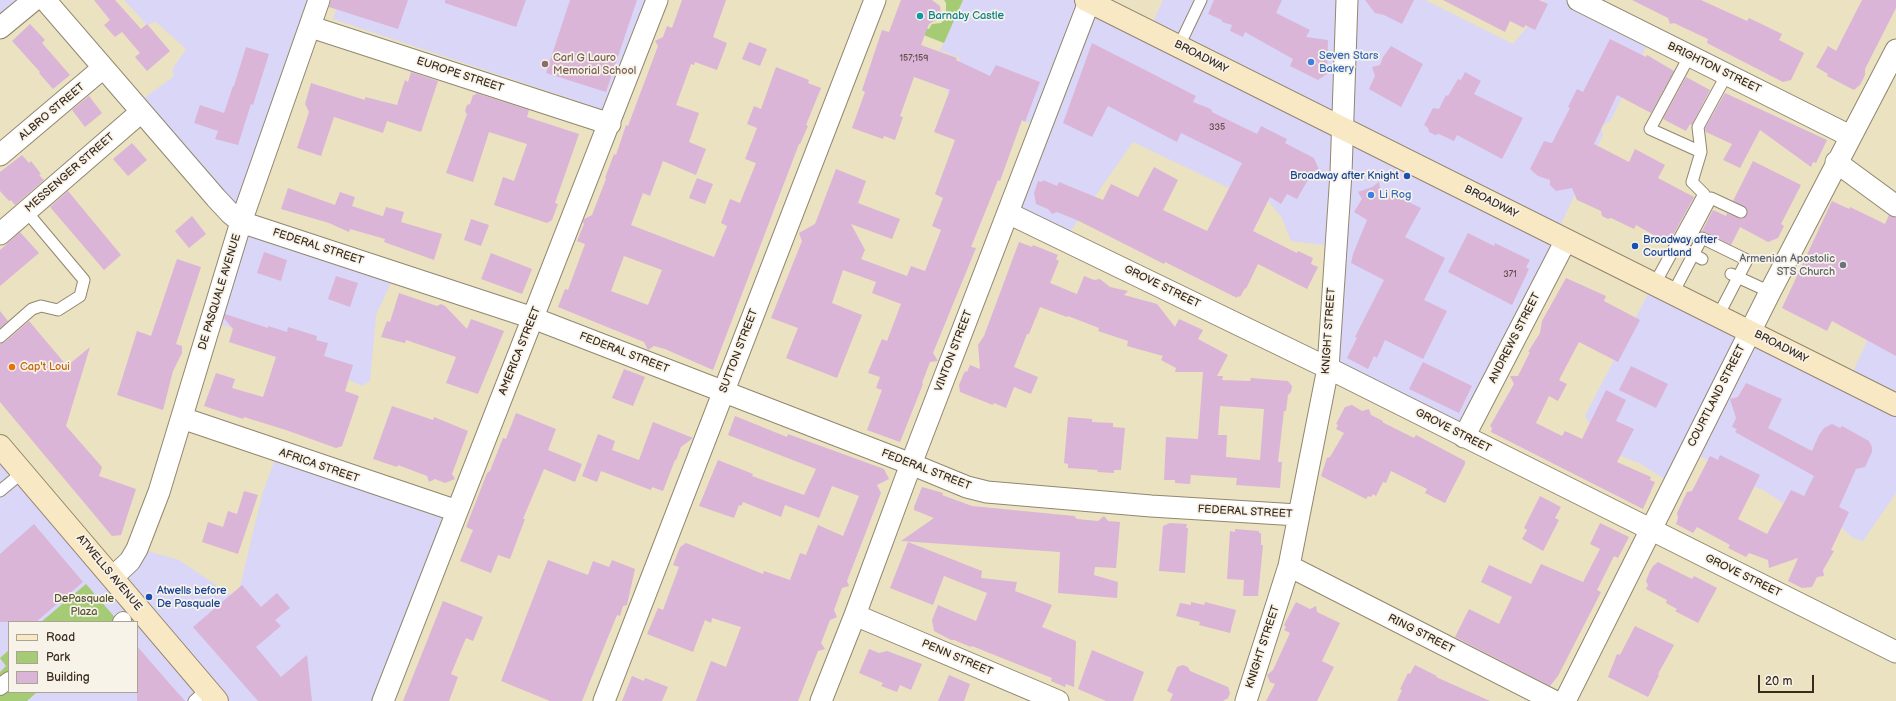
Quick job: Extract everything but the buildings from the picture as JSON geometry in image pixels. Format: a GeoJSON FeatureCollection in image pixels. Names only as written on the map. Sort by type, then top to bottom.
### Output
{"type":"FeatureCollection","features":[{"type":"Feature","properties":{"kind":"main road","name":"BROADWAY"},"geometry":{"type":"LineString","coordinates":[[1088,1],[1896,405]]}},
{"type":"Feature","properties":{"kind":"main road","name":"ATWELLS AVENUE"},"geometry":{"type":"LineString","coordinates":[[0,446],[113,578],[206,697]]}},
{"type":"Feature","properties":{"kind":"street"},"geometry":{"type":"LineString","coordinates":[[0,28],[34,0]]}},
{"type":"Feature","properties":{"kind":"street","name":"FEDERAL STREET"},"geometry":{"type":"LineString","coordinates":[[44,0],[230,214],[241,222],[533,318],[967,487],[987,492],[1151,506],[1298,515]]}},
{"type":"Feature","properties":{"kind":"street","name":"DE PASQUALE AVENUE"},"geometry":{"type":"LineString","coordinates":[[113,578],[130,561],[137,549],[159,492],[241,222],[311,27],[319,0]]}},
{"type":"Feature","properties":{"kind":"street","name":"AMERICA STREET"},"geometry":{"type":"LineString","coordinates":[[383,701],[658,0]]}},
{"type":"Feature","properties":{"kind":"street","name":"SUTTON STREET"},"geometry":{"type":"LineString","coordinates":[[604,701],[875,0]]}},
{"type":"Feature","properties":{"kind":"street","name":"KNIGHT STREET"},"geometry":{"type":"LineString","coordinates":[[1246,701],[1289,566],[1328,368],[1331,345],[1333,271],[1343,128],[1347,0]]}},
{"type":"Feature","properties":{"kind":"street","name":"BRIGHTON STREET"},"geometry":{"type":"LineString","coordinates":[[1578,0],[1850,136]]}},
{"type":"Feature","properties":{"kind":"street","name":"VINTON STREET"},"geometry":{"type":"LineString","coordinates":[[821,701],[1088,1]]}},
{"type":"Feature","properties":{"kind":"street","name":"EUROPE STREET"},"geometry":{"type":"LineString","coordinates":[[311,27],[610,124]]}},
{"type":"Feature","properties":{"kind":"street","name":"COURTLAND STREET"},"geometry":{"type":"LineString","coordinates":[[1565,701],[1836,162],[1896,50]]}},
{"type":"Feature","properties":{"kind":"street","name":"ALBRO STREET"},"geometry":{"type":"LineString","coordinates":[[0,155],[103,68]]}},
{"type":"Feature","properties":{"kind":"street","name":"MESSENGER STREET"},"geometry":{"type":"LineString","coordinates":[[0,234],[141,112]]}},
{"type":"Feature","properties":{"kind":"street"},"geometry":{"type":"LineString","coordinates":[[1836,162],[1896,206]]}},
{"type":"Feature","properties":{"kind":"street","name":"GROVE STREET"},"geometry":{"type":"LineString","coordinates":[[1008,213],[1328,368],[1896,652]]}},
{"type":"Feature","properties":{"kind":"street","name":"ANDREWS STREET"},"geometry":{"type":"LineString","coordinates":[[1464,437],[1566,240]]}},
{"type":"Feature","properties":{"kind":"street","name":"AFRICA STREET"},"geometry":{"type":"LineString","coordinates":[[182,418],[457,511]]}},
{"type":"Feature","properties":{"kind":"street","name":"RING STREET"},"geometry":{"type":"LineString","coordinates":[[1289,566],[1554,701]]}},
{"type":"Feature","properties":{"kind":"street","name":"PENN STREET"},"geometry":{"type":"LineString","coordinates":[[855,615],[1058,701]]}},
{"type":"Feature","properties":{"kind":"street"},"geometry":{"type":"LineString","coordinates":[[0,687],[8,681]]}},
{"type":"Feature","properties":{"kind":"lane"},"geometry":{"type":"LineString","coordinates":[[1179,46],[1201,0]]}},
{"type":"Feature","properties":{"kind":"lane"},"geometry":{"type":"LineString","coordinates":[[1690,55],[1650,129],[1701,152]]}},
{"type":"Feature","properties":{"kind":"lane"},"geometry":{"type":"LineString","coordinates":[[1664,289],[1680,247],[1704,194],[1692,182],[1701,152],[1698,127],[1727,74]]}},
{"type":"Feature","properties":{"kind":"lane"},"geometry":{"type":"LineString","coordinates":[[1680,247],[1712,198],[1741,212]]}},
{"type":"Feature","properties":{"kind":"lane"},"geometry":{"type":"LineString","coordinates":[[0,337],[32,309],[41,306],[58,310],[80,296],[84,280],[26,211]]}},
{"type":"Feature","properties":{"kind":"lane"},"geometry":{"type":"LineString","coordinates":[[1664,289],[1698,257],[1702,238],[1747,260],[1735,275],[1718,316]]}},
{"type":"Feature","properties":{"kind":"lane"},"geometry":{"type":"LineString","coordinates":[[1680,247],[1698,257]]}},
{"type":"Feature","properties":{"kind":"lane"},"geometry":{"type":"LineString","coordinates":[[1735,275],[1770,292]]}},
{"type":"Feature","properties":{"kind":"lane"},"geometry":{"type":"LineString","coordinates":[[0,491],[22,472]]}},
{"type":"Feature","properties":{"kind":"shaded area"},"geometry":{"type":"Polygon","coordinates":[[[0,0],[31,0],[0,27],[0,0]]]}},
{"type":"Feature","properties":{"kind":"shaded area"},"geometry":{"type":"Polygon","coordinates":[[[124,0],[316,0],[239,213],[140,101],[173,77],[173,68],[186,49],[156,22],[147,25],[124,0]]]}},
{"type":"Feature","properties":{"kind":"shaded area","name":"Carl G Lauro Memorial School"},"geometry":{"type":"Polygon","coordinates":[[[339,0],[646,0],[604,110],[333,19],[339,0]]]}},
{"type":"Feature","properties":{"kind":"shaded area"},"geometry":{"type":"Polygon","coordinates":[[[963,0],[1094,0],[1152,24],[1163,0],[1425,0],[1513,44],[1534,19],[1544,0],[1578,0],[1649,41],[1611,120],[1601,127],[1603,135],[1559,228],[1565,237],[1465,434],[1332,366],[1333,246],[1291,241],[1282,218],[1261,192],[1250,198],[1133,142],[1068,235],[1010,209],[1038,126],[946,92],[960,58],[940,50],[963,0]]]}},
{"type":"Feature","properties":{"kind":"shaded area"},"geometry":{"type":"Polygon","coordinates":[[[240,221],[397,270],[376,315],[370,381],[362,386],[252,334],[212,322],[240,221]]]}},
{"type":"Feature","properties":{"kind":"shaded area"},"geometry":{"type":"Polygon","coordinates":[[[1654,282],[1851,376],[1868,339],[1896,302],[1896,493],[1863,541],[1853,538],[1825,513],[1797,512],[1763,490],[1746,484],[1727,468],[1692,453],[1671,483],[1639,463],[1597,447],[1590,424],[1585,416],[1654,282]]]}},
{"type":"Feature","properties":{"kind":"shaded area"},"geometry":{"type":"Polygon","coordinates":[[[0,438],[119,575],[137,548],[179,560],[237,599],[262,495],[278,451],[455,513],[385,701],[0,701],[0,438]]]}},
{"type":"Feature","properties":{"kind":"green space"},"geometry":{"type":"Polygon","coordinates":[[[944,0],[963,0],[944,43],[921,34],[923,28],[929,29],[932,24],[941,23],[946,18],[946,3],[944,0]]]}},
{"type":"Feature","properties":{"kind":"green space","name":"DePasquale Plaza"},"geometry":{"type":"Polygon","coordinates":[[[86,584],[118,621],[42,621],[86,584]]]}},
{"type":"Feature","properties":{"kind":"green space"},"geometry":{"type":"Polygon","coordinates":[[[8,651],[8,693],[36,693],[27,701],[0,701],[0,672],[6,666],[0,658],[8,651]]]}},
{"type":"Feature","properties":{"kind":"place","name":"Barnaby Castle"},"geometry":{"type":"Point","coordinates":[920,16]}},
{"type":"Feature","properties":{"kind":"place","name":"Seven Stars Bakery"},"geometry":{"type":"Point","coordinates":[1311,62]}},
{"type":"Feature","properties":{"kind":"place","name":"Carl G Lauro Memorial School"},"geometry":{"type":"Point","coordinates":[545,64]}},
{"type":"Feature","properties":{"kind":"place","name":"Broadway after Knight"},"geometry":{"type":"Point","coordinates":[1407,176]}},
{"type":"Feature","properties":{"kind":"place","name":"Li Rog"},"geometry":{"type":"Point","coordinates":[1371,195]}},
{"type":"Feature","properties":{"kind":"place","name":"Broadway after Courtland"},"geometry":{"type":"Point","coordinates":[1635,246]}},
{"type":"Feature","properties":{"kind":"place","name":"Armenian Apostolic STS Church"},"geometry":{"type":"Point","coordinates":[1843,265]}},
{"type":"Feature","properties":{"kind":"place","name":"Cap't Loui"},"geometry":{"type":"Point","coordinates":[12,367]}},
{"type":"Feature","properties":{"kind":"place","name":"Atwells before De Pasquale"},"geometry":{"type":"Point","coordinates":[149,597]}}]}
